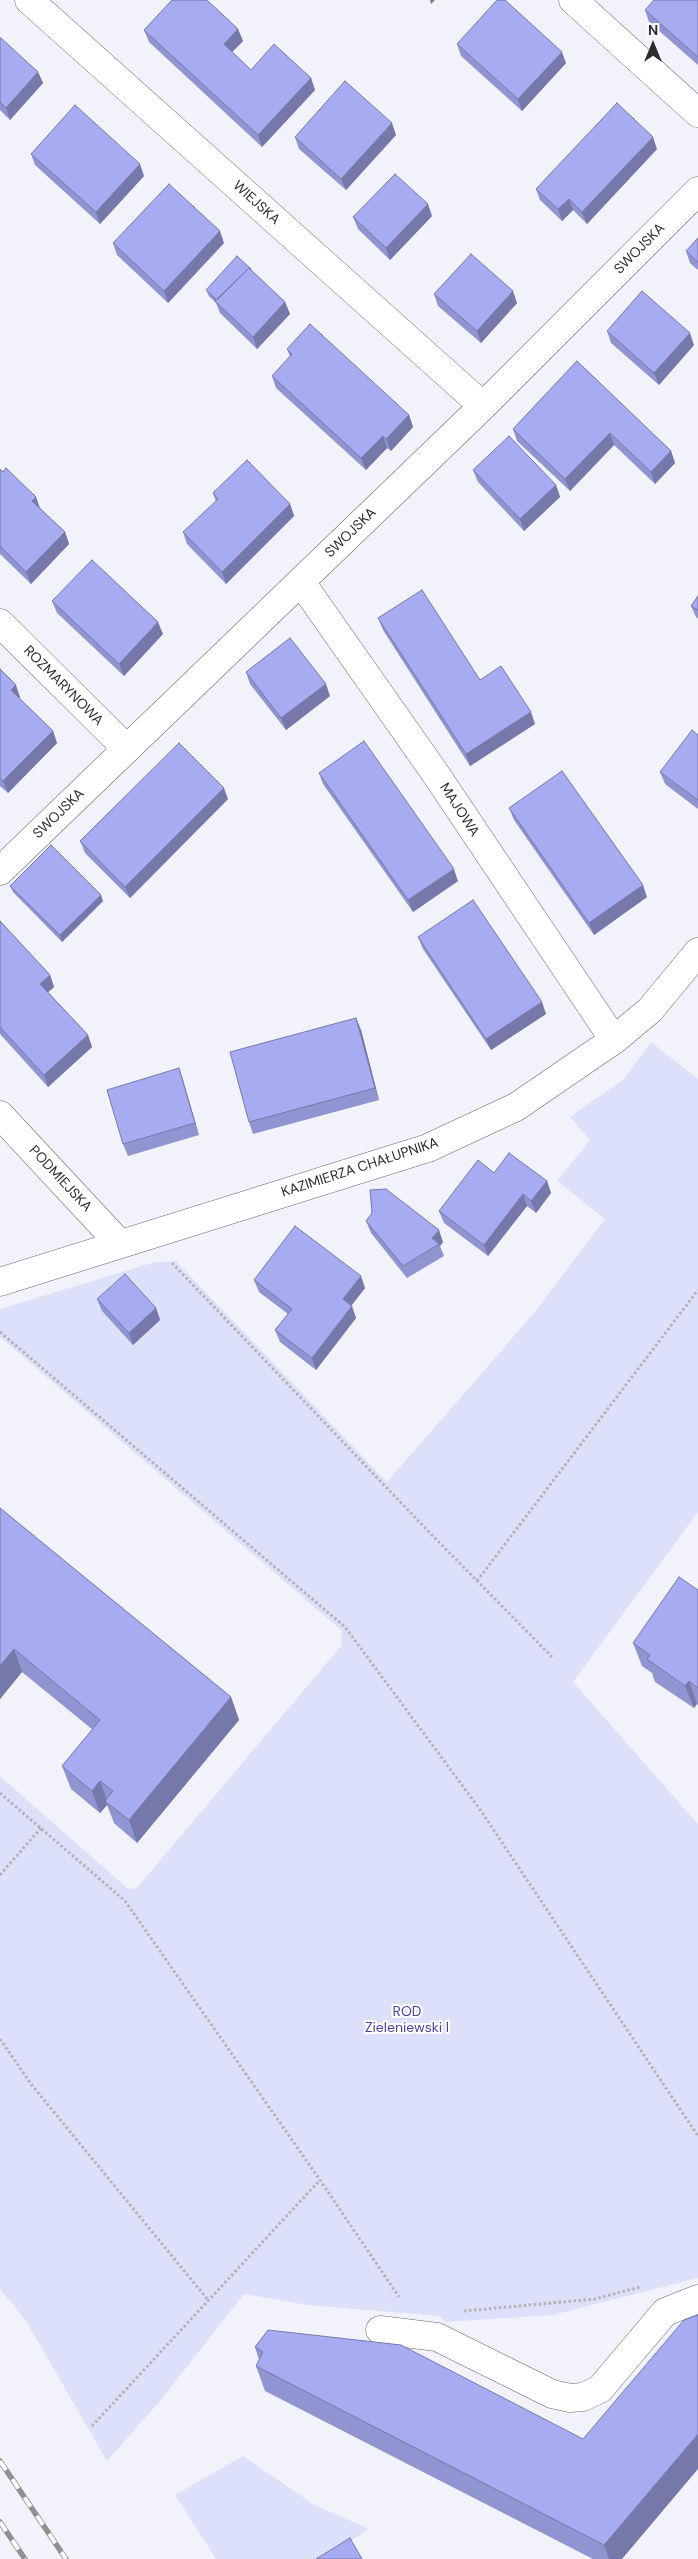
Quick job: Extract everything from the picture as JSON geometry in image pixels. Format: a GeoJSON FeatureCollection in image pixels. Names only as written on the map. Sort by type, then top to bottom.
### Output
{"type":"FeatureCollection","features":[{"type":"Feature","properties":{"kind":"street","name":"WIEJSKA"},"geometry":{"type":"LineString","coordinates":[[29,0],[483,406]]}},
{"type":"Feature","properties":{"kind":"street"},"geometry":{"type":"LineString","coordinates":[[573,0],[698,113]]}},
{"type":"Feature","properties":{"kind":"street","name":"SWOJSKA"},"geometry":{"type":"LineString","coordinates":[[0,871],[483,406],[698,191]]}},
{"type":"Feature","properties":{"kind":"street","name":"MAJOWA"},"geometry":{"type":"LineString","coordinates":[[300,582],[435,773],[614,1040]]}},
{"type":"Feature","properties":{"kind":"street","name":"ROZMARYNOWA"},"geometry":{"type":"LineString","coordinates":[[0,623],[126,749]]}},
{"type":"Feature","properties":{"kind":"street","name":"KAZIMIERZA CHAŁUPNIKA"},"geometry":{"type":"LineString","coordinates":[[0,1282],[428,1148],[516,1107],[614,1040],[650,1010],[698,952]]}},
{"type":"Feature","properties":{"kind":"street","name":"PODMIEJSKA"},"geometry":{"type":"LineString","coordinates":[[0,1115],[120,1244]]}},
{"type":"Feature","properties":{"kind":"street"},"geometry":{"type":"LineString","coordinates":[[380,2330],[437,2337],[552,2394],[576,2398],[591,2394],[600,2389],[665,2312],[698,2300]]}},
{"type":"Feature","properties":{"kind":"path"},"geometry":{"type":"LineString","coordinates":[[171,1262],[477,1581],[554,1658]]}},
{"type":"Feature","properties":{"kind":"path"},"geometry":{"type":"LineString","coordinates":[[477,1581],[698,1290]]}},
{"type":"Feature","properties":{"kind":"path"},"geometry":{"type":"LineString","coordinates":[[0,1332],[345,1627],[479,1808],[698,2136]]}},
{"type":"Feature","properties":{"kind":"path"},"geometry":{"type":"LineString","coordinates":[[0,1793],[125,1901],[320,2180],[402,2302]]}},
{"type":"Feature","properties":{"kind":"path"},"geometry":{"type":"LineString","coordinates":[[0,1875],[41,1828]]}},
{"type":"Feature","properties":{"kind":"path"},"geometry":{"type":"LineString","coordinates":[[0,2039],[32,2084],[208,2300]]}},
{"type":"Feature","properties":{"kind":"path"},"geometry":{"type":"LineString","coordinates":[[92,2426],[320,2180]]}},
{"type":"Feature","properties":{"kind":"path"},"geometry":{"type":"LineString","coordinates":[[458,2312],[595,2299],[642,2287]]}},
{"type":"Feature","properties":{"kind":"green space","name":"ROD Zieleniewski I"},"geometry":{"type":"Polygon","coordinates":[[[651,1042],[698,1079],[698,1512],[573,1682],[698,1824],[698,2278],[553,2315],[446,2322],[439,2316],[307,2305],[244,2294],[161,2400],[107,2461],[26,2321],[0,2289],[0,1776],[127,1888],[136,1889],[341,1646],[342,1631],[0,1337],[0,1309],[155,1262],[176,1261],[387,1482],[534,1313],[605,1219],[557,1181],[590,1140],[570,1117],[624,1079],[651,1042]]]}},
{"type":"Feature","properties":{"kind":"green space"},"geometry":{"type":"Polygon","coordinates":[[[243,2456],[313,2504],[369,2529],[324,2559],[216,2559],[175,2495],[243,2456]]]}},
{"type":"Feature","properties":{"kind":"building"},"geometry":{"type":"Polygon","coordinates":[[[172,0],[207,0],[238,29],[224,44],[251,70],[274,44],[311,78],[258,135],[144,30],[172,0]]]}},
{"type":"Feature","properties":{"kind":"building"},"geometry":{"type":"Polygon","coordinates":[[[497,0],[505,0],[562,52],[518,99],[457,44],[497,0]]]}},
{"type":"Feature","properties":{"kind":"building"},"geometry":{"type":"Polygon","coordinates":[[[654,0],[698,0],[698,57],[645,10],[654,0]]]}},
{"type":"Feature","properties":{"kind":"building"},"geometry":{"type":"Polygon","coordinates":[[[0,38],[38,72],[6,108],[0,102],[0,38]]]}},
{"type":"Feature","properties":{"kind":"building"},"geometry":{"type":"Polygon","coordinates":[[[345,81],[392,123],[341,179],[295,137],[345,81]]]}},
{"type":"Feature","properties":{"kind":"building"},"geometry":{"type":"Polygon","coordinates":[[[617,103],[653,137],[582,212],[569,199],[558,209],[536,189],[617,103]]]}},
{"type":"Feature","properties":{"kind":"building"},"geometry":{"type":"Polygon","coordinates":[[[75,105],[140,164],[96,212],[31,154],[75,105]]]}},
{"type":"Feature","properties":{"kind":"building"},"geometry":{"type":"Polygon","coordinates":[[[395,174],[428,204],[386,248],[353,217],[395,174]]]}},
{"type":"Feature","properties":{"kind":"building"},"geometry":{"type":"Polygon","coordinates":[[[169,184],[220,231],[164,291],[113,243],[169,184]]]}},
{"type":"Feature","properties":{"kind":"building"},"geometry":{"type":"Polygon","coordinates":[[[698,238],[698,262],[686,251],[698,238]]]}},
{"type":"Feature","properties":{"kind":"building"},"geometry":{"type":"Polygon","coordinates":[[[471,254],[513,291],[477,331],[434,294],[471,254]]]}},
{"type":"Feature","properties":{"kind":"building"},"geometry":{"type":"Polygon","coordinates":[[[237,256],[251,269],[251,270],[249,268],[217,300],[206,290],[237,256]]]}},
{"type":"Feature","properties":{"kind":"building"},"geometry":{"type":"Polygon","coordinates":[[[249,268],[285,302],[253,337],[215,301],[249,268]]]}},
{"type":"Feature","properties":{"kind":"building"},"geometry":{"type":"Polygon","coordinates":[[[642,291],[690,333],[654,373],[607,331],[642,291]]]}},
{"type":"Feature","properties":{"kind":"building"},"geometry":{"type":"Polygon","coordinates":[[[310,324],[409,415],[386,439],[383,436],[361,458],[272,376],[292,354],[287,349],[310,324]]]}},
{"type":"Feature","properties":{"kind":"building"},"geometry":{"type":"Polygon","coordinates":[[[577,361],[671,451],[651,472],[610,433],[565,479],[513,429],[577,361]]]}},
{"type":"Feature","properties":{"kind":"building"},"geometry":{"type":"Polygon","coordinates":[[[509,436],[556,485],[520,519],[473,470],[509,436]]]}},
{"type":"Feature","properties":{"kind":"building"},"geometry":{"type":"Polygon","coordinates":[[[247,460],[290,504],[222,572],[183,532],[218,499],[213,493],[247,460]]]}},
{"type":"Feature","properties":{"kind":"building"},"geometry":{"type":"Polygon","coordinates":[[[6,468],[36,497],[32,501],[65,532],[26,572],[0,546],[0,469],[3,472],[6,468]]]}},
{"type":"Feature","properties":{"kind":"building"},"geometry":{"type":"Polygon","coordinates":[[[92,560],[158,622],[119,664],[52,601],[92,560]]]}},
{"type":"Feature","properties":{"kind":"building"},"geometry":{"type":"Polygon","coordinates":[[[422,590],[480,680],[501,666],[531,712],[466,754],[378,618],[422,590]]]}},
{"type":"Feature","properties":{"kind":"building"},"geometry":{"type":"Polygon","coordinates":[[[698,596],[698,610],[691,606],[698,596]]]}},
{"type":"Feature","properties":{"kind":"building"},"geometry":{"type":"Polygon","coordinates":[[[290,638],[326,684],[281,718],[246,672],[290,638]]]}},
{"type":"Feature","properties":{"kind":"building"},"geometry":{"type":"Polygon","coordinates":[[[0,669],[16,685],[11,690],[53,731],[3,781],[0,778],[0,669]]]}},
{"type":"Feature","properties":{"kind":"building"},"geometry":{"type":"Polygon","coordinates":[[[692,730],[698,735],[698,800],[660,772],[692,730]]]}},
{"type":"Feature","properties":{"kind":"building"},"geometry":{"type":"Polygon","coordinates":[[[364,741],[454,869],[408,900],[319,773],[364,741]]]}},
{"type":"Feature","properties":{"kind":"building"},"geometry":{"type":"Polygon","coordinates":[[[179,743],[224,788],[125,887],[80,841],[179,743]]]}},
{"type":"Feature","properties":{"kind":"building"},"geometry":{"type":"Polygon","coordinates":[[[562,771],[643,885],[589,923],[509,808],[562,771]]]}},
{"type":"Feature","properties":{"kind":"building"},"geometry":{"type":"Polygon","coordinates":[[[51,845],[101,895],[60,935],[10,886],[51,845]]]}},
{"type":"Feature","properties":{"kind":"building"},"geometry":{"type":"Polygon","coordinates":[[[473,900],[542,1002],[486,1039],[418,937],[473,900]]]}},
{"type":"Feature","properties":{"kind":"building"},"geometry":{"type":"Polygon","coordinates":[[[0,921],[50,975],[40,984],[88,1035],[44,1075],[0,1027],[0,921]]]}},
{"type":"Feature","properties":{"kind":"building"},"geometry":{"type":"Polygon","coordinates":[[[356,1018],[375,1088],[249,1122],[230,1052],[356,1018]]]}},
{"type":"Feature","properties":{"kind":"building"},"geometry":{"type":"Polygon","coordinates":[[[179,1068],[195,1123],[123,1144],[107,1090],[179,1068]]]}},
{"type":"Feature","properties":{"kind":"building"},"geometry":{"type":"Polygon","coordinates":[[[509,1153],[547,1181],[531,1201],[523,1194],[484,1245],[439,1211],[478,1160],[494,1173],[509,1153]]]}},
{"type":"Feature","properties":{"kind":"building"},"geometry":{"type":"Polygon","coordinates":[[[386,1189],[439,1230],[432,1238],[439,1244],[403,1266],[366,1221],[372,1213],[370,1190],[386,1189]]]}},
{"type":"Feature","properties":{"kind":"building"},"geometry":{"type":"Polygon","coordinates":[[[295,1226],[361,1276],[343,1299],[352,1306],[312,1358],[275,1330],[292,1309],[254,1280],[295,1226]]]}},
{"type":"Feature","properties":{"kind":"building"},"geometry":{"type":"Polygon","coordinates":[[[125,1274],[156,1308],[129,1333],[97,1299],[125,1274]]]}},
{"type":"Feature","properties":{"kind":"building"},"geometry":{"type":"Polygon","coordinates":[[[0,1508],[231,1697],[129,1820],[105,1801],[113,1791],[100,1781],[92,1791],[62,1766],[100,1720],[14,1649],[0,1666],[0,1508]]]}},
{"type":"Feature","properties":{"kind":"building"},"geometry":{"type":"Polygon","coordinates":[[[679,1577],[698,1590],[698,1688],[689,1681],[685,1686],[647,1659],[650,1655],[633,1643],[679,1577]]]}},
{"type":"Feature","properties":{"kind":"building"},"geometry":{"type":"Polygon","coordinates":[[[698,2315],[698,2434],[604,2545],[256,2366],[263,2352],[255,2347],[268,2330],[401,2345],[583,2439],[684,2320],[698,2315]]]}},
{"type":"Feature","properties":{"kind":"building"},"geometry":{"type":"Polygon","coordinates":[[[350,2538],[362,2559],[316,2559],[350,2538]]]}},
{"type":"Feature","properties":{"kind":"railway"},"geometry":{"type":"LineString","coordinates":[[0,2461],[66,2559]]}},
{"type":"Feature","properties":{"kind":"railway"},"geometry":{"type":"LineString","coordinates":[[0,2522],[25,2559]]}}]}
